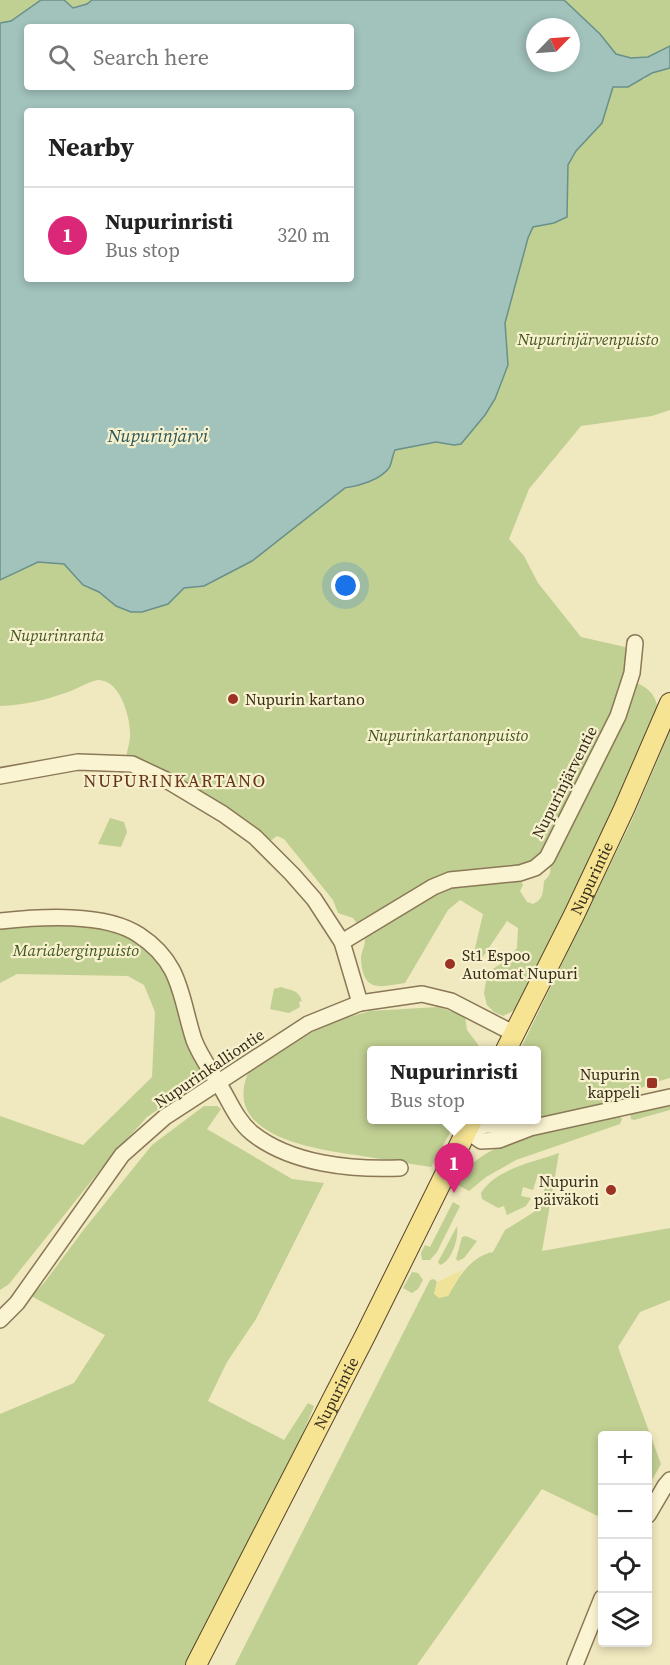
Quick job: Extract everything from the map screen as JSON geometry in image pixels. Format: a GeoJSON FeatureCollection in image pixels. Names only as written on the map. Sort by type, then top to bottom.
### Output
{"type":"FeatureCollection","features":[{"type":"Feature","properties":{"kind":"main road","name":"Nupurintie"},"geometry":{"type":"LineString","coordinates":[[510,1042],[624,810],[670,703]]}},
{"type":"Feature","properties":{"kind":"main road","name":"Nupurintie"},"geometry":{"type":"LineString","coordinates":[[196,1665],[366,1336],[470,1125]]}},
{"type":"Feature","properties":{"kind":"street","name":"Nupurinjärventie"},"geometry":{"type":"LineString","coordinates":[[342,942],[433,887],[450,880],[520,873],[535,868],[547,858],[618,716],[632,673],[635,643]]}},
{"type":"Feature","properties":{"kind":"street"},"geometry":{"type":"LineString","coordinates":[[0,776],[78,762],[132,764],[223,814],[255,837],[314,899],[342,942],[360,1003]]}},
{"type":"Feature","properties":{"kind":"street"},"geometry":{"type":"LineString","coordinates":[[0,921],[70,918],[106,922],[137,933],[156,948],[178,980],[201,1056],[250,1132],[292,1155],[337,1165],[375,1169],[400,1168]]}},
{"type":"Feature","properties":{"kind":"street","name":"Nupurinkalliontie"},"geometry":{"type":"LineString","coordinates":[[0,1320],[17,1303],[122,1155],[165,1118],[308,1024],[360,1003],[422,994],[436,996],[480,1015],[510,1042]]}},
{"type":"Feature","properties":{"kind":"street"},"geometry":{"type":"LineString","coordinates":[[470,1125],[481,1141],[499,1140],[530,1128],[670,1096]]}},
{"type":"Feature","properties":{"kind":"street"},"geometry":{"type":"LineString","coordinates":[[652,1508],[670,1480]]}},
{"type":"Feature","properties":{"kind":"street"},"geometry":{"type":"LineString","coordinates":[[575,1665],[598,1610]]}},
{"type":"Feature","properties":{"kind":"green space"},"geometry":{"type":"Polygon","coordinates":[[[0,0],[121,0],[37,24],[24,24],[24,31],[0,60],[0,0]]]}},
{"type":"Feature","properties":{"kind":"green space"},"geometry":{"type":"Polygon","coordinates":[[[451,0],[670,0],[670,46],[648,57],[631,58],[643,80],[652,73],[670,68],[670,410],[652,416],[581,426],[529,489],[509,539],[524,556],[538,583],[581,637],[625,647],[629,656],[615,708],[544,852],[524,866],[457,873],[358,925],[353,918],[338,913],[333,900],[284,839],[277,836],[269,842],[202,793],[166,774],[126,759],[130,734],[128,716],[118,692],[106,681],[94,681],[43,700],[0,706],[0,551],[350,488],[566,72],[580,72],[580,18],[531,18],[451,0]]]}},
{"type":"Feature","properties":{"kind":"green space"},"geometry":{"type":"Polygon","coordinates":[[[636,683],[652,694],[658,712],[632,777],[517,1009],[503,1016],[494,1012],[487,1005],[484,993],[491,970],[504,962],[517,948],[518,928],[507,921],[480,961],[473,957],[483,914],[460,900],[448,910],[405,983],[381,986],[369,983],[362,970],[364,936],[450,885],[520,879],[523,885],[520,891],[527,902],[533,904],[539,900],[544,881],[550,873],[550,862],[636,683]]]}},
{"type":"Feature","properties":{"kind":"green space"},"geometry":{"type":"Polygon","coordinates":[[[670,731],[670,1078],[652,1083],[598,1107],[541,1117],[541,1046],[522,1046],[632,820],[670,731]]]}},
{"type":"Feature","properties":{"kind":"green space"},"geometry":{"type":"Polygon","coordinates":[[[110,818],[124,822],[127,832],[121,847],[98,844],[110,818]]]}},
{"type":"Feature","properties":{"kind":"green space","name":"Mariaberginpuisto"},"geometry":{"type":"Polygon","coordinates":[[[80,924],[123,933],[150,949],[165,969],[203,1068],[192,1086],[147,1117],[109,1159],[9,1284],[0,1290],[0,1116],[83,1145],[152,1077],[155,1012],[144,985],[128,976],[17,974],[0,983],[0,928],[80,924]]]}},
{"type":"Feature","properties":{"kind":"green space"},"geometry":{"type":"Polygon","coordinates":[[[281,987],[298,994],[302,1001],[299,1002],[300,1007],[289,1013],[270,1009],[274,989],[281,987]]]}},
{"type":"Feature","properties":{"kind":"green space"},"geometry":{"type":"Polygon","coordinates":[[[438,1007],[465,1016],[467,1030],[479,1046],[367,1046],[367,1124],[455,1124],[431,1167],[323,1150],[300,1144],[279,1137],[261,1126],[249,1113],[243,1095],[248,1073],[325,1024],[370,1011],[438,1007]]]}},
{"type":"Feature","properties":{"kind":"green space"},"geometry":{"type":"Polygon","coordinates":[[[670,1103],[670,1110],[631,1119],[630,1112],[670,1103]]]}},
{"type":"Feature","properties":{"kind":"green space"},"geometry":{"type":"Polygon","coordinates":[[[204,1106],[217,1106],[221,1109],[207,1129],[292,1179],[324,1183],[256,1319],[227,1362],[208,1401],[284,1440],[308,1403],[314,1406],[281,1487],[188,1665],[0,1665],[0,1414],[74,1383],[105,1335],[31,1296],[44,1283],[152,1145],[204,1106]]]}},
{"type":"Feature","properties":{"kind":"green space"},"geometry":{"type":"Polygon","coordinates":[[[618,1114],[622,1119],[620,1124],[516,1160],[486,1177],[469,1191],[456,1184],[477,1160],[511,1142],[547,1130],[618,1114]]]}},
{"type":"Feature","properties":{"kind":"green space"},"geometry":{"type":"Polygon","coordinates":[[[559,1153],[542,1251],[670,1228],[670,1300],[640,1312],[618,1347],[649,1431],[598,1431],[598,1516],[542,1489],[417,1665],[235,1665],[430,1280],[434,1279],[437,1282],[434,1294],[448,1296],[461,1275],[472,1263],[485,1254],[493,1252],[505,1230],[534,1212],[539,1205],[544,1191],[544,1182],[540,1176],[537,1177],[533,1190],[523,1187],[521,1196],[531,1198],[526,1206],[507,1215],[504,1206],[498,1208],[482,1199],[481,1193],[487,1185],[505,1172],[559,1153]]]}},
{"type":"Feature","properties":{"kind":"green space"},"geometry":{"type":"Polygon","coordinates":[[[453,1202],[460,1206],[437,1252],[430,1260],[422,1260],[421,1253],[425,1245],[430,1247],[453,1202]]]}},
{"type":"Feature","properties":{"kind":"green space"},"geometry":{"type":"Polygon","coordinates":[[[457,1226],[454,1248],[448,1259],[440,1265],[438,1262],[457,1226]]]}},
{"type":"Feature","properties":{"kind":"green space"},"geometry":{"type":"Polygon","coordinates":[[[466,1236],[477,1241],[464,1258],[458,1261],[456,1259],[462,1237],[466,1236]]]}},
{"type":"Feature","properties":{"kind":"green space"},"geometry":{"type":"Polygon","coordinates":[[[412,1272],[418,1273],[423,1280],[418,1289],[412,1293],[403,1288],[412,1272]]]}},
{"type":"Feature","properties":{"kind":"green space"},"geometry":{"type":"Polygon","coordinates":[[[652,1440],[661,1464],[652,1480],[652,1440]]]}},
{"type":"Feature","properties":{"kind":"sand"},"geometry":{"type":"Polygon","coordinates":[[[463,1270],[448,1296],[439,1298],[434,1294],[437,1282],[463,1270]]]}},
{"type":"Feature","properties":{"kind":"water","name":"Nupurinjärvi"},"geometry":{"type":"Polygon","coordinates":[[[41,0],[64,0],[73,8],[92,0],[564,0],[600,34],[616,54],[631,58],[648,57],[670,46],[670,68],[652,73],[628,87],[613,87],[602,123],[576,151],[568,165],[567,217],[554,223],[533,227],[505,323],[508,365],[495,399],[461,444],[436,442],[395,450],[390,466],[380,476],[369,482],[345,488],[252,561],[204,586],[184,588],[168,604],[142,612],[131,612],[116,606],[99,592],[83,585],[64,564],[38,562],[0,580],[0,23],[11,21],[41,0]]]}},
{"type":"Feature","properties":{"kind":"place","name":"Nupurin kartano"},"geometry":{"type":"Point","coordinates":[233,699]}},
{"type":"Feature","properties":{"kind":"place","name":"St1 Espoo Automat Nupuri"},"geometry":{"type":"Point","coordinates":[450,964]}},
{"type":"Feature","properties":{"kind":"place","name":"Nupurin kappeli"},"geometry":{"type":"Point","coordinates":[652,1083]}},
{"type":"Feature","properties":{"kind":"place","name":"Nupurin päiväkoti"},"geometry":{"type":"Point","coordinates":[611,1190]}},
{"type":"Feature","properties":{"kind":"place","name":"Nupurinristi"},"geometry":{"type":"Point","coordinates":[454,1193]}},
{"type":"Feature","properties":{"kind":"district","name":"NUPURINKARTANO"},"geometry":{"type":"Point","coordinates":[175,780]}},
{"type":"Feature","properties":{"kind":"park label","name":"Nupurinjärvenpuisto"},"geometry":{"type":"Point","coordinates":[588,339]}},
{"type":"Feature","properties":{"kind":"park label","name":"Nupurinranta"},"geometry":{"type":"Point","coordinates":[57,635]}},
{"type":"Feature","properties":{"kind":"park label","name":"Nupurinkartanonpuisto"},"geometry":{"type":"Point","coordinates":[448,735]}}]}
